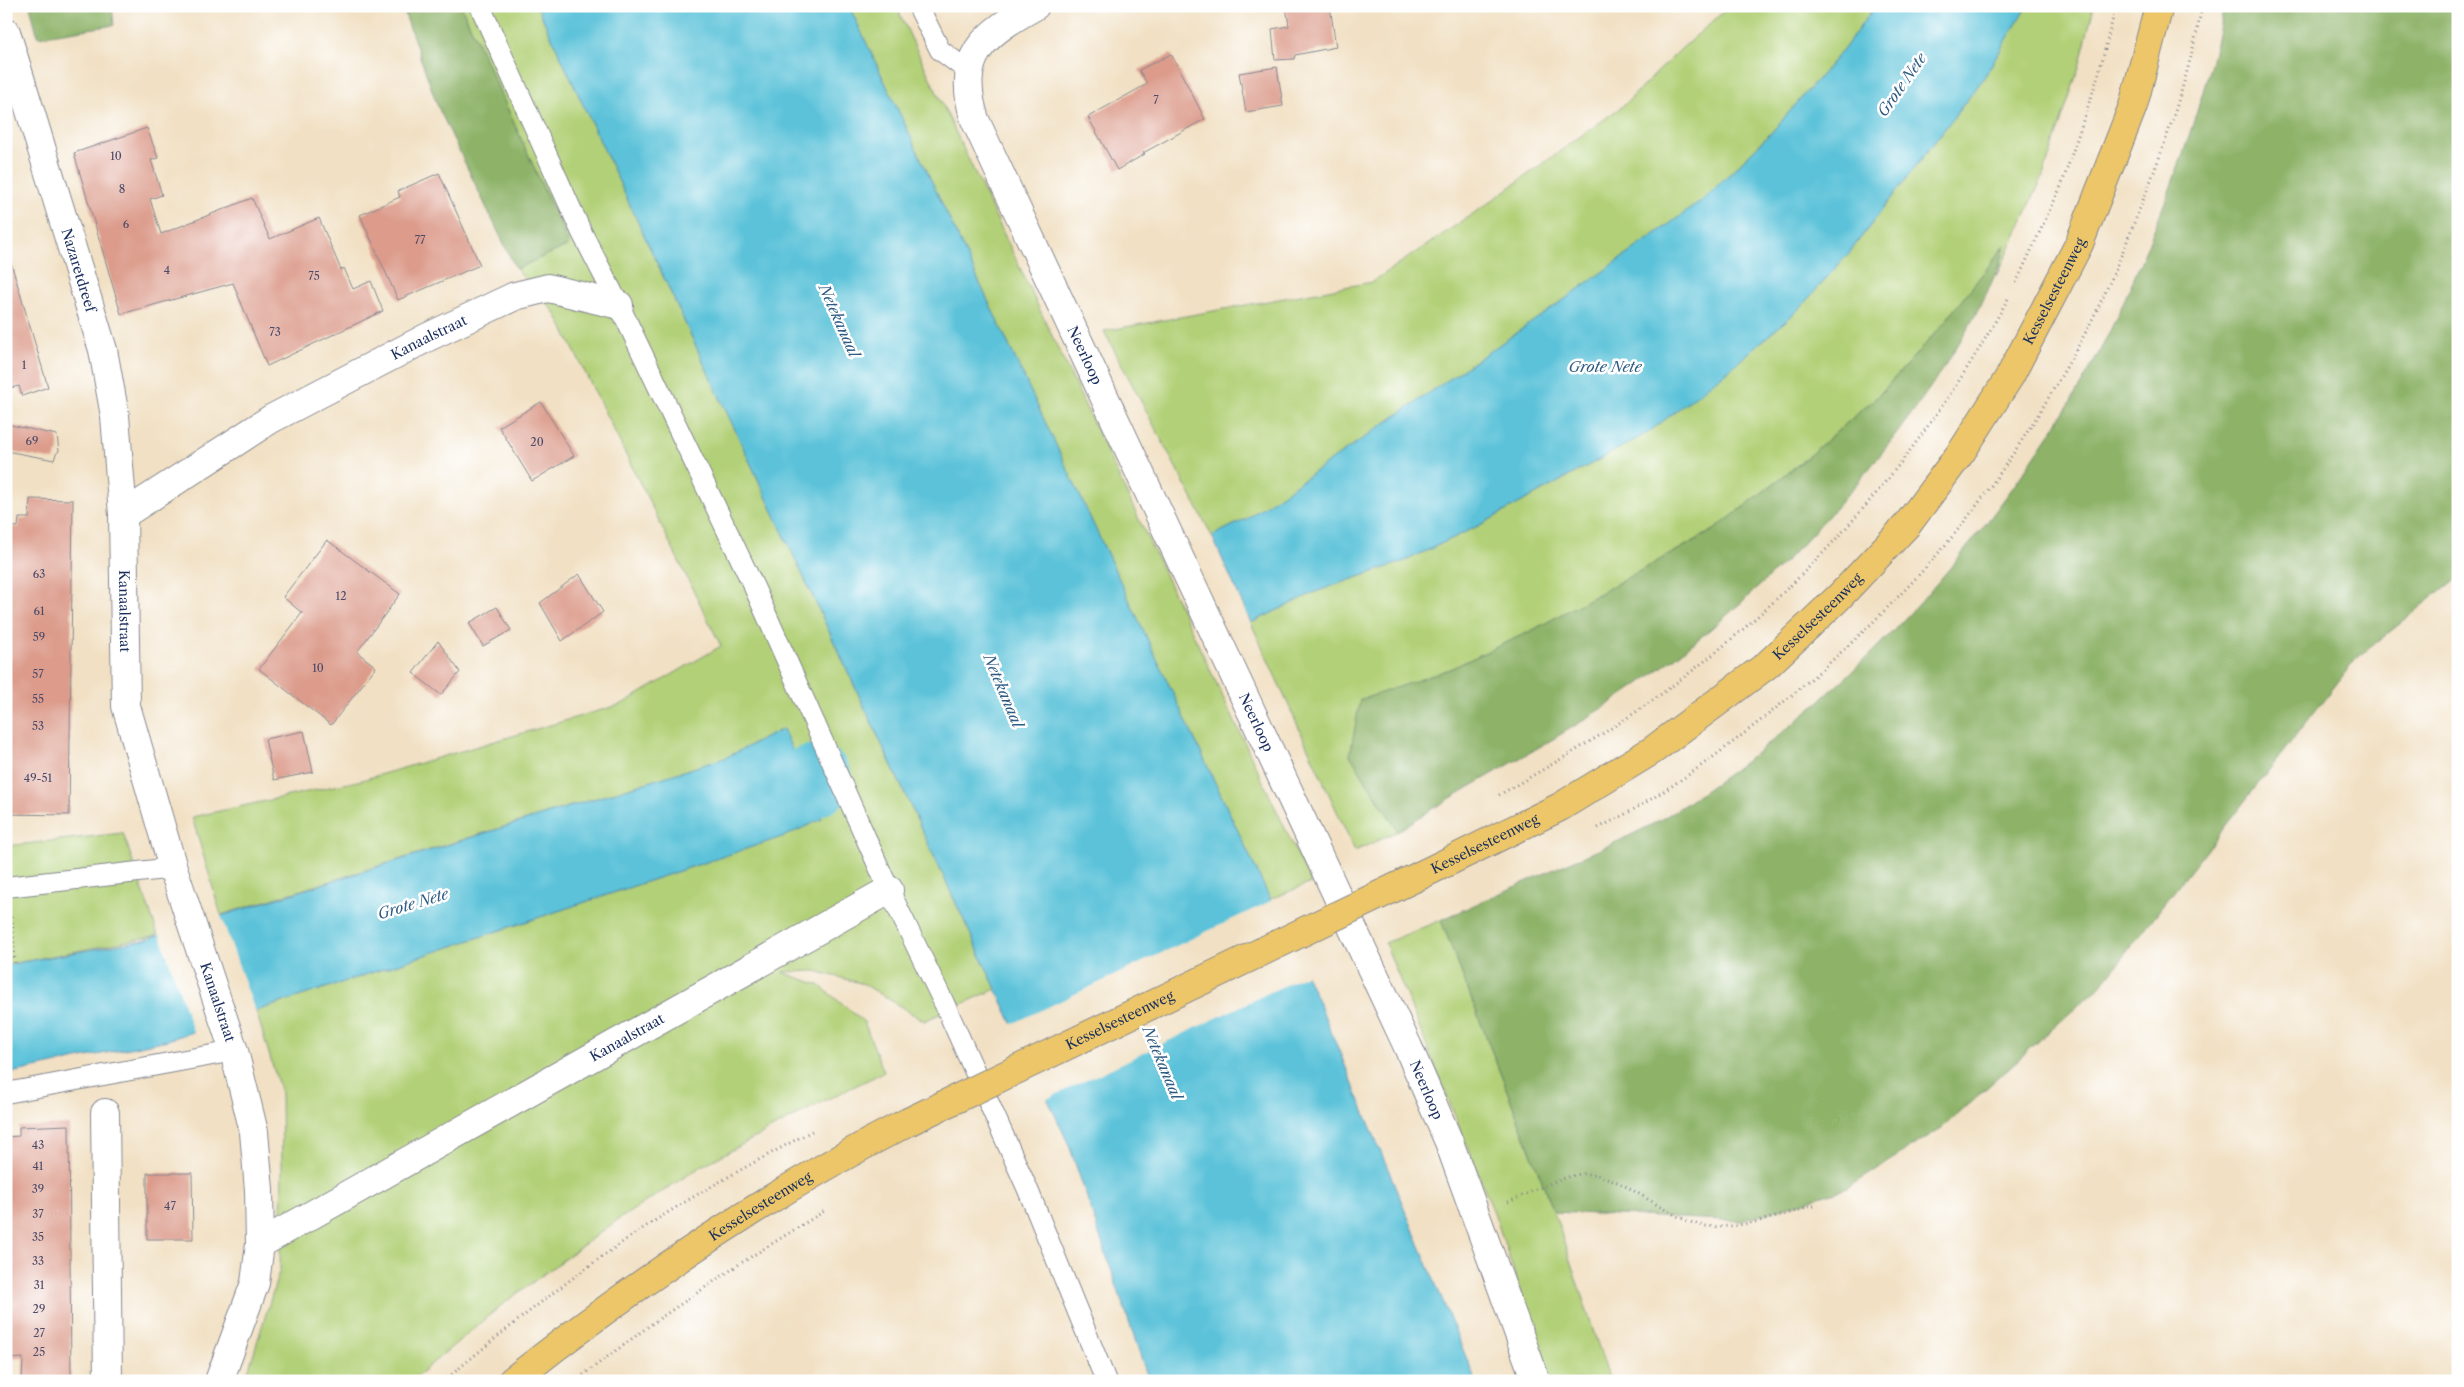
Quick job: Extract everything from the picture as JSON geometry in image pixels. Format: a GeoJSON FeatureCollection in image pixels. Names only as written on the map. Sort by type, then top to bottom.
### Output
{"type":"FeatureCollection","features":[{"type":"Feature","properties":{"kind":"main road","name":"Kesselsesteenweg"},"geometry":{"type":"LineString","coordinates":[[512,1381],[590,1320],[680,1257],[839,1158],[908,1122],[1560,807],[1653,750],[1767,665],[1839,597],[1907,525],[1962,450],[2010,376],[2079,244],[2134,106],[2159,6]]}},
{"type":"Feature","properties":{"kind":"street"},"geometry":{"type":"LineString","coordinates":[[968,71],[977,51],[987,37],[1003,24],[1035,6]]}},
{"type":"Feature","properties":{"kind":"street","name":"Nazaretdreef"},"geometry":{"type":"LineString","coordinates":[[6,32],[104,350],[115,416],[123,514]]}},
{"type":"Feature","properties":{"kind":"street","name":"Neerloop"},"geometry":{"type":"LineString","coordinates":[[968,71],[968,100],[975,120],[1416,1064],[1449,1142],[1536,1381]]}},
{"type":"Feature","properties":{"kind":"street","name":"Kanaalstraat"},"geometry":{"type":"LineString","coordinates":[[219,1381],[255,1283],[260,1244],[259,1190],[254,1132],[231,1042],[173,868],[126,706],[123,514],[271,419],[428,337],[515,296],[548,288],[619,305]]}},
{"type":"Feature","properties":{"kind":"street","name":"Kanaalstraat"},"geometry":{"type":"LineString","coordinates":[[260,1244],[889,890]]}},
{"type":"Feature","properties":{"kind":"street"},"geometry":{"type":"LineString","coordinates":[[105,1113],[108,1381]]}},
{"type":"Feature","properties":{"kind":"lane"},"geometry":{"type":"LineString","coordinates":[[480,6],[581,230],[754,587],[889,890],[944,1003],[1028,1190],[1106,1381]]}},
{"type":"Feature","properties":{"kind":"lane"},"geometry":{"type":"LineString","coordinates":[[918,6],[940,50],[968,71]]}},
{"type":"Feature","properties":{"kind":"lane"},"geometry":{"type":"LineString","coordinates":[[8,886],[173,868]]}},
{"type":"Feature","properties":{"kind":"lane"},"geometry":{"type":"LineString","coordinates":[[6,1093],[231,1042]]}},
{"type":"Feature","properties":{"kind":"path"},"geometry":{"type":"LineString","coordinates":[[2015,285],[2062,184],[2099,73],[2116,6]]}},
{"type":"Feature","properties":{"kind":"path"},"geometry":{"type":"LineString","coordinates":[[1492,799],[1614,726],[1672,686],[1737,635],[1820,558],[1910,452],[1979,352],[2011,293]]}},
{"type":"Feature","properties":{"kind":"path"},"geometry":{"type":"LineString","coordinates":[[8,886],[15,963]]}},
{"type":"Feature","properties":{"kind":"path"},"geometry":{"type":"LineString","coordinates":[[1512,1200],[1557,1182],[1583,1174],[1595,1174],[1608,1179],[1688,1222],[1704,1226],[1731,1227],[1818,1205]]}},
{"type":"Feature","properties":{"kind":"path"},"geometry":{"type":"LineString","coordinates":[[575,1381],[661,1317],[834,1205]]}},
{"type":"Feature","properties":{"kind":"green space"},"geometry":{"type":"Polygon","coordinates":[[[30,6],[112,6],[114,25],[38,37],[30,6]]]}},
{"type":"Feature","properties":{"kind":"green space"},"geometry":{"type":"Polygon","coordinates":[[[402,6],[461,6],[569,245],[516,269],[438,107],[402,6]]]}},
{"type":"Feature","properties":{"kind":"green space"},"geometry":{"type":"Polygon","coordinates":[[[461,6],[537,6],[996,989],[924,1021],[864,984],[815,971],[782,972],[819,985],[864,1022],[884,1072],[824,1101],[702,1166],[616,1221],[503,1304],[411,1381],[245,1381],[280,1269],[281,1093],[256,1011],[785,836],[822,818],[783,729],[725,758],[221,915],[192,817],[362,780],[622,704],[721,646],[556,314],[516,269],[569,245],[461,6]]]}},
{"type":"Feature","properties":{"kind":"green space"},"geometry":{"type":"Polygon","coordinates":[[[849,6],[896,6],[1311,883],[1270,899],[849,6]]]}},
{"type":"Feature","properties":{"kind":"green space"},"geometry":{"type":"Polygon","coordinates":[[[1730,6],[1875,6],[1844,49],[1771,133],[1704,199],[1551,309],[1246,519],[1212,536],[1104,331],[1372,282],[1480,209],[1624,105],[1681,49],[1730,6]]]}},
{"type":"Feature","properties":{"kind":"green space"},"geometry":{"type":"Polygon","coordinates":[[[2027,6],[2094,6],[2079,67],[2043,176],[1997,276],[2005,246],[1939,329],[1879,395],[1804,460],[1714,530],[1533,630],[1450,669],[1350,755],[1398,831],[1355,851],[1251,623],[1315,592],[1405,561],[1480,525],[1649,432],[1730,369],[1797,311],[1849,253],[1983,79],[2027,6]]]}},
{"type":"Feature","properties":{"kind":"green space"},"geometry":{"type":"Polygon","coordinates":[[[2224,6],[2458,6],[2458,577],[2356,659],[2100,986],[1943,1127],[1845,1189],[1742,1221],[1554,1212],[1441,920],[1640,831],[1681,807],[1732,772],[1828,694],[1915,608],[1956,561],[2030,463],[2068,405],[2111,329],[2146,249],[2188,140],[2212,60],[2224,6]]]}},
{"type":"Feature","properties":{"kind":"green space"},"geometry":{"type":"Polygon","coordinates":[[[2006,244],[1992,283],[1983,301],[1963,337],[1929,389],[1860,480],[1782,565],[1696,641],[1650,676],[1552,740],[1448,799],[1398,831],[1350,755],[1360,700],[1450,669],[1533,630],[1714,530],[1804,460],[1879,395],[1939,329],[2006,244]]]}},
{"type":"Feature","properties":{"kind":"green space"},"geometry":{"type":"Polygon","coordinates":[[[123,833],[158,935],[6,965],[6,846],[123,833]]]}},
{"type":"Feature","properties":{"kind":"green space"},"geometry":{"type":"Polygon","coordinates":[[[1441,920],[1554,1212],[1610,1381],[1550,1381],[1495,1215],[1385,943],[1441,920]]]}},
{"type":"Feature","properties":{"kind":"water","name":"Netekanaal"},"geometry":{"type":"Polygon","coordinates":[[[537,6],[849,6],[1320,1005],[1476,1381],[1149,1381],[1069,1145],[537,6]]]}},
{"type":"Feature","properties":{"kind":"water","name":"Grote Nete"},"geometry":{"type":"Polygon","coordinates":[[[1875,6],[2027,6],[1983,79],[1849,253],[1797,311],[1730,369],[1649,432],[1480,525],[1405,561],[1315,592],[1251,623],[1212,536],[1246,519],[1551,309],[1704,199],[1771,133],[1844,49],[1875,6]]]}},
{"type":"Feature","properties":{"kind":"water"},"geometry":{"type":"Polygon","coordinates":[[[783,729],[822,819],[785,836],[168,1040],[6,1074],[6,965],[144,940],[725,758],[783,729]]]}},
{"type":"Feature","properties":{"kind":"pier"},"geometry":{"type":"Polygon","coordinates":[[[1273,900],[1308,974],[1045,1100],[1010,1025],[1273,900]]]}},
{"type":"Feature","properties":{"kind":"pier"},"geometry":{"type":"Polygon","coordinates":[[[220,913],[256,1014],[194,1034],[159,932],[220,913]]]}},
{"type":"Feature","properties":{"kind":"building"},"geometry":{"type":"Polygon","coordinates":[[[1286,6],[1330,6],[1336,47],[1295,55],[1294,59],[1275,60],[1272,29],[1289,26],[1286,6]]]}},
{"type":"Feature","properties":{"kind":"building"},"geometry":{"type":"Polygon","coordinates":[[[1171,54],[1205,119],[1143,153],[1145,154],[1117,170],[1088,117],[1147,84],[1139,70],[1171,54]]]}},
{"type":"Feature","properties":{"kind":"building"},"geometry":{"type":"Polygon","coordinates":[[[1277,67],[1283,106],[1246,112],[1239,73],[1277,67]]]}},
{"type":"Feature","properties":{"kind":"building"},"geometry":{"type":"Polygon","coordinates":[[[147,128],[158,158],[151,160],[162,195],[150,199],[161,234],[252,198],[270,239],[319,218],[341,270],[344,268],[353,289],[371,281],[383,311],[267,366],[233,283],[121,314],[74,153],[147,128]]]}},
{"type":"Feature","properties":{"kind":"building"},"geometry":{"type":"Polygon","coordinates":[[[439,173],[480,265],[398,300],[360,215],[400,197],[398,191],[439,173]]]}},
{"type":"Feature","properties":{"kind":"building"},"geometry":{"type":"Polygon","coordinates":[[[6,246],[48,387],[22,396],[19,386],[6,389],[6,246]]]}},
{"type":"Feature","properties":{"kind":"building"},"geometry":{"type":"Polygon","coordinates":[[[541,402],[574,456],[532,481],[499,427],[541,402]]]}},
{"type":"Feature","properties":{"kind":"building"},"geometry":{"type":"Polygon","coordinates":[[[6,424],[57,435],[59,451],[54,460],[6,451],[6,424]]]}},
{"type":"Feature","properties":{"kind":"building"},"geometry":{"type":"Polygon","coordinates":[[[30,499],[73,500],[69,815],[6,814],[6,659],[10,659],[10,648],[6,647],[6,526],[18,527],[19,518],[29,518],[30,499]]]}},
{"type":"Feature","properties":{"kind":"building"},"geometry":{"type":"Polygon","coordinates":[[[327,540],[400,594],[357,652],[376,667],[331,725],[259,669],[302,613],[283,597],[327,540]]]}},
{"type":"Feature","properties":{"kind":"building"},"geometry":{"type":"Polygon","coordinates":[[[579,574],[603,612],[562,641],[540,603],[579,574]]]}},
{"type":"Feature","properties":{"kind":"building"},"geometry":{"type":"Polygon","coordinates":[[[497,607],[511,630],[483,646],[469,623],[497,607]]]}},
{"type":"Feature","properties":{"kind":"building"},"geometry":{"type":"Polygon","coordinates":[[[438,641],[460,672],[441,695],[413,673],[438,641]]]}},
{"type":"Feature","properties":{"kind":"building"},"geometry":{"type":"Polygon","coordinates":[[[304,731],[313,772],[274,780],[265,739],[304,731]]]}},
{"type":"Feature","properties":{"kind":"building"},"geometry":{"type":"Polygon","coordinates":[[[69,1125],[71,1381],[22,1381],[23,1358],[6,1359],[6,1137],[19,1136],[19,1127],[69,1125]]]}},
{"type":"Feature","properties":{"kind":"building"},"geometry":{"type":"Polygon","coordinates":[[[147,1173],[192,1173],[193,1239],[147,1239],[147,1173]]]}},
{"type":"Feature","properties":{"kind":"waterway","name":"Grote Nete"},"geometry":{"type":"LineString","coordinates":[[712,812],[816,780]]}}]}
